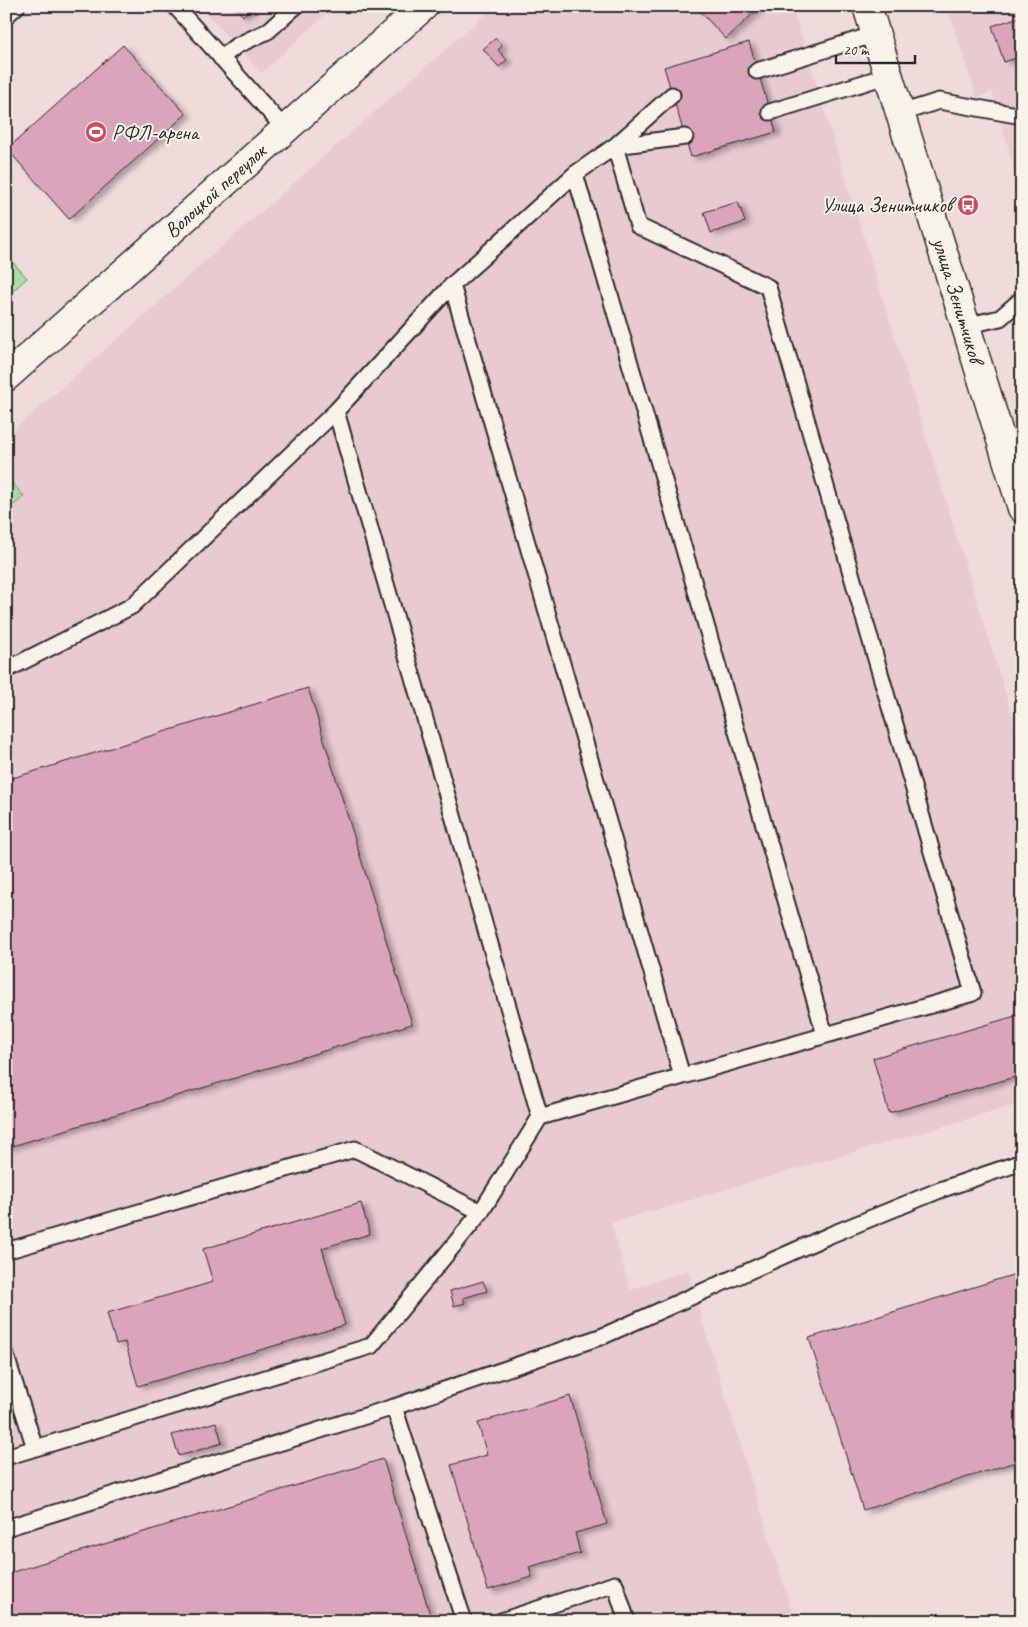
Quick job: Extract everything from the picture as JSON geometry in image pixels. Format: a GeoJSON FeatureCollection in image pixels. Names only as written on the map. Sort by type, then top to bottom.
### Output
{"type":"FeatureCollection","features":[{"type":"Feature","properties":{"kind":"street","name":"Волоцкой переулок"},"geometry":{"type":"LineString","coordinates":[[6,376],[424,6]]}},
{"type":"Feature","properties":{"kind":"street","name":"улица Зенитчиков"},"geometry":{"type":"LineString","coordinates":[[868,6],[1022,508]]}},
{"type":"Feature","properties":{"kind":"lane"},"geometry":{"type":"LineString","coordinates":[[6,16],[17,6]]}},
{"type":"Feature","properties":{"kind":"lane"},"geometry":{"type":"LineString","coordinates":[[222,58],[236,46],[268,31],[296,6]]}},
{"type":"Feature","properties":{"kind":"lane"},"geometry":{"type":"LineString","coordinates":[[182,9],[222,58],[285,129]]}},
{"type":"Feature","properties":{"kind":"lane"},"geometry":{"type":"LineString","coordinates":[[757,71],[876,34]]}},
{"type":"Feature","properties":{"kind":"lane"},"geometry":{"type":"LineString","coordinates":[[770,112],[889,76]]}},
{"type":"Feature","properties":{"kind":"lane"},"geometry":{"type":"LineString","coordinates":[[6,670],[132,606],[336,411],[452,285],[575,174],[614,146],[672,95]]}},
{"type":"Feature","properties":{"kind":"lane"},"geometry":{"type":"LineString","coordinates":[[901,113],[938,101],[1022,116]]}},
{"type":"Feature","properties":{"kind":"lane"},"geometry":{"type":"LineString","coordinates":[[614,146],[685,137]]}},
{"type":"Feature","properties":{"kind":"lane"},"geometry":{"type":"LineString","coordinates":[[6,1457],[371,1346],[481,1212],[540,1117],[973,993],[768,287],[638,226],[614,146]]}},
{"type":"Feature","properties":{"kind":"lane"},"geometry":{"type":"LineString","coordinates":[[575,174],[825,1035]]}},
{"type":"Feature","properties":{"kind":"lane"},"geometry":{"type":"LineString","coordinates":[[452,285],[682,1076]]}},
{"type":"Feature","properties":{"kind":"lane"},"geometry":{"type":"LineString","coordinates":[[966,326],[1000,318],[1022,299]]}},
{"type":"Feature","properties":{"kind":"lane"},"geometry":{"type":"LineString","coordinates":[[336,411],[540,1117]]}},
{"type":"Feature","properties":{"kind":"lane"},"geometry":{"type":"LineString","coordinates":[[6,1251],[355,1149],[481,1212]]}},
{"type":"Feature","properties":{"kind":"lane"},"geometry":{"type":"LineString","coordinates":[[6,1528],[394,1406],[603,1336],[848,1228],[940,1190],[1022,1162]]}},
{"type":"Feature","properties":{"kind":"lane"},"geometry":{"type":"LineString","coordinates":[[6,1356],[35,1448]]}},
{"type":"Feature","properties":{"kind":"lane"},"geometry":{"type":"LineString","coordinates":[[394,1406],[464,1621]]}},
{"type":"Feature","properties":{"kind":"lane"},"geometry":{"type":"LineString","coordinates":[[501,1621],[615,1584],[627,1621]]}},
{"type":"Feature","properties":{"kind":"shaded area"},"geometry":{"type":"Polygon","coordinates":[[[200,6],[335,6],[261,73],[200,6]]]}},
{"type":"Feature","properties":{"kind":"shaded area"},"geometry":{"type":"Polygon","coordinates":[[[495,6],[792,6],[1022,747],[1022,1103],[611,1223],[630,1290],[688,1270],[795,1621],[6,1621],[6,512],[23,496],[6,477],[6,437],[495,6]]]}},
{"type":"Feature","properties":{"kind":"shaded area"},"geometry":{"type":"Polygon","coordinates":[[[947,6],[1022,6],[1022,195],[992,91],[977,98],[947,6]]]}},
{"type":"Feature","properties":{"kind":"green space"},"geometry":{"type":"Polygon","coordinates":[[[6,255],[27,278],[6,297],[6,255]]]}},
{"type":"Feature","properties":{"kind":"green space"},"geometry":{"type":"Polygon","coordinates":[[[6,477],[24,496],[6,512],[6,477]]]}},
{"type":"Feature","properties":{"kind":"building"},"geometry":{"type":"Polygon","coordinates":[[[234,6],[254,6],[243,16],[234,6]]]}},
{"type":"Feature","properties":{"kind":"building"},"geometry":{"type":"Polygon","coordinates":[[[695,6],[759,6],[760,7],[726,39],[695,6]]]}},
{"type":"Feature","properties":{"kind":"building"},"geometry":{"type":"Polygon","coordinates":[[[1022,16],[1022,56],[1004,62],[992,26],[1022,16]]]}},
{"type":"Feature","properties":{"kind":"building"},"geometry":{"type":"Polygon","coordinates":[[[496,38],[502,46],[498,50],[507,60],[499,67],[483,49],[496,38]]]}},
{"type":"Feature","properties":{"kind":"building"},"geometry":{"type":"Polygon","coordinates":[[[749,42],[776,132],[691,157],[664,67],[749,42]]]}},
{"type":"Feature","properties":{"kind":"building","name":"РФЛ-арена"},"geometry":{"type":"Polygon","coordinates":[[[123,45],[186,114],[69,219],[7,149],[123,45]]]}},
{"type":"Feature","properties":{"kind":"building"},"geometry":{"type":"Polygon","coordinates":[[[738,202],[745,222],[711,233],[704,212],[738,202]]]}},
{"type":"Feature","properties":{"kind":"building"},"geometry":{"type":"Polygon","coordinates":[[[308,688],[412,1024],[6,1148],[6,780],[308,688]]]}},
{"type":"Feature","properties":{"kind":"building"},"geometry":{"type":"Polygon","coordinates":[[[1022,1014],[1022,1075],[889,1113],[873,1058],[1022,1014]]]}},
{"type":"Feature","properties":{"kind":"building"},"geometry":{"type":"Polygon","coordinates":[[[361,1203],[370,1234],[322,1248],[345,1325],[138,1386],[125,1342],[116,1344],[107,1313],[213,1282],[203,1249],[361,1203]]]}},
{"type":"Feature","properties":{"kind":"building"},"geometry":{"type":"Polygon","coordinates":[[[1022,1272],[1022,1460],[863,1510],[809,1338],[1022,1272]]]}},
{"type":"Feature","properties":{"kind":"building"},"geometry":{"type":"Polygon","coordinates":[[[483,1281],[487,1291],[463,1298],[465,1303],[454,1306],[450,1291],[483,1281]]]}},
{"type":"Feature","properties":{"kind":"building"},"geometry":{"type":"Polygon","coordinates":[[[570,1396],[607,1524],[575,1533],[580,1553],[529,1567],[532,1577],[488,1590],[451,1465],[487,1455],[478,1423],[570,1396]]]}},
{"type":"Feature","properties":{"kind":"building"},"geometry":{"type":"Polygon","coordinates":[[[216,1422],[222,1443],[179,1456],[172,1435],[216,1422]]]}},
{"type":"Feature","properties":{"kind":"building"},"geometry":{"type":"Polygon","coordinates":[[[383,1459],[432,1621],[6,1621],[8,1616],[6,1610],[6,1574],[383,1459]]]}},
{"type":"Feature","properties":{"kind":"place","name":"РФЛ-арена"},"geometry":{"type":"Point","coordinates":[96,132]}},
{"type":"Feature","properties":{"kind":"place","name":"Улица Зенитчиков"},"geometry":{"type":"Point","coordinates":[968,205]}}]}
